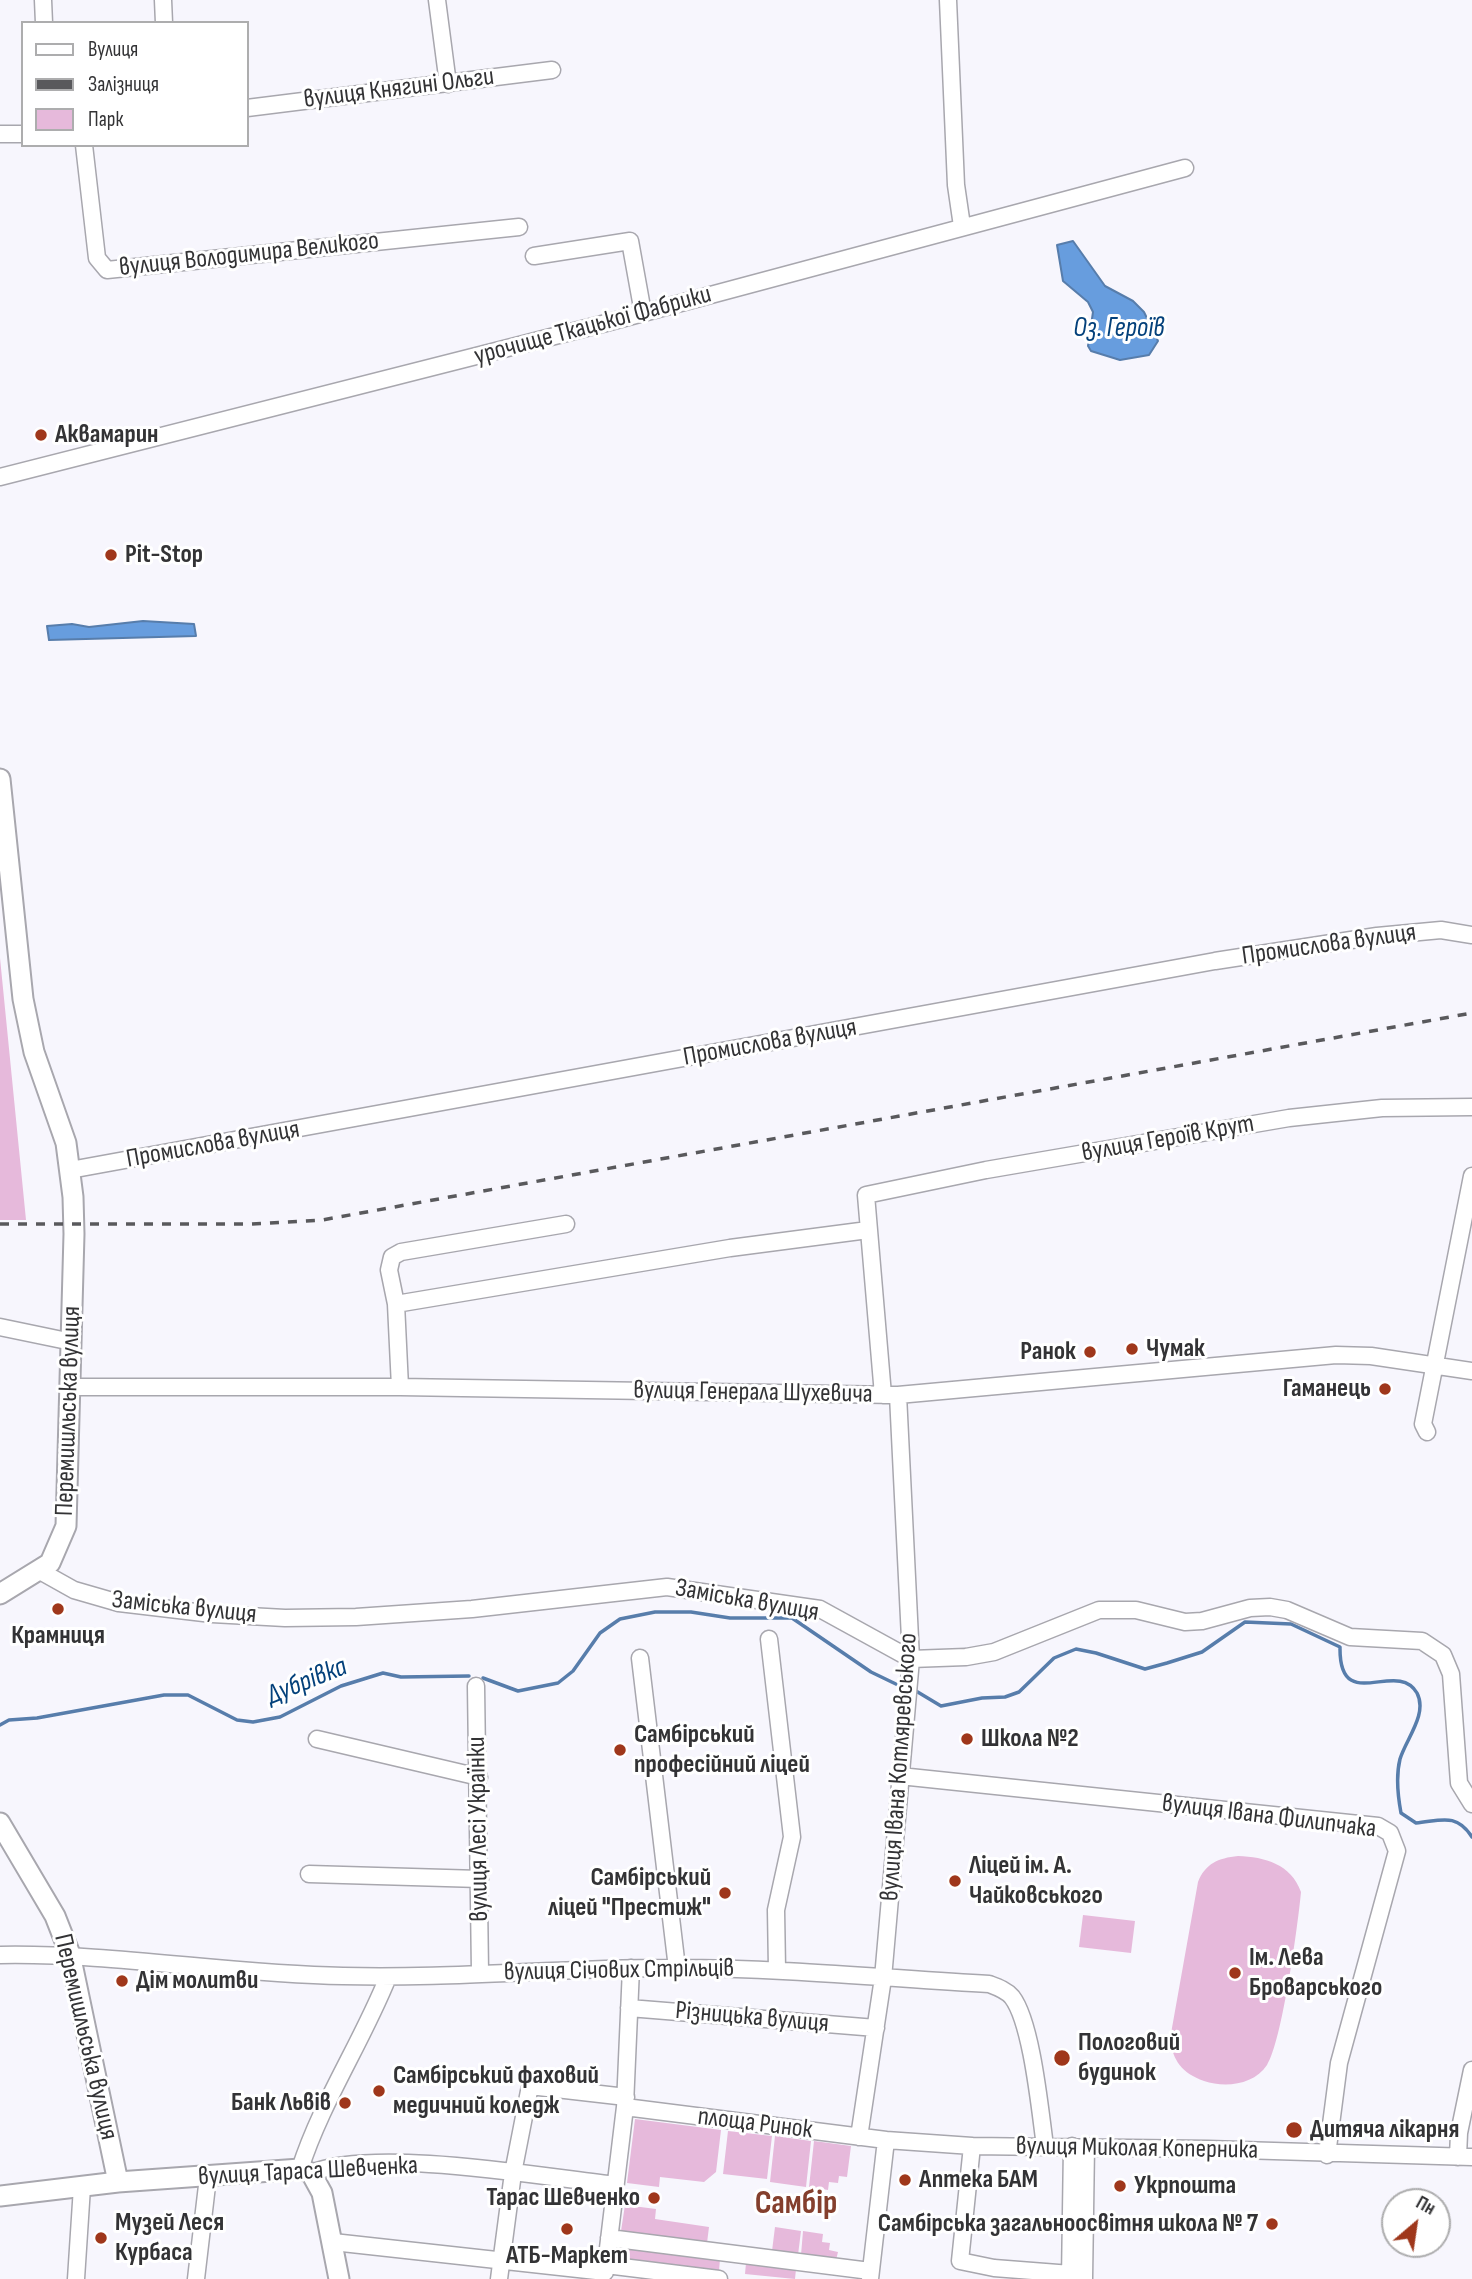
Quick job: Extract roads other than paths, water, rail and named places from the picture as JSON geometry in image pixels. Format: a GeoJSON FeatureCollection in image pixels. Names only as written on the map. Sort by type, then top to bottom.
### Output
{"type":"FeatureCollection","features":[{"type":"Feature","properties":{"kind":"main road","name":"Перемишльська вулиця"},"geometry":{"type":"LineString","coordinates":[[0,779],[24,1010],[34,1052],[66,1143],[73,1197],[66,1526],[57,1552],[40,1571],[2,1588]]}},
{"type":"Feature","properties":{"kind":"main road","name":"Перемишльська вулиця"},"geometry":{"type":"LineString","coordinates":[[0,1824],[55,1916],[70,1954],[118,2182]]}},
{"type":"Feature","properties":{"kind":"main road","name":"вулиця Тараса Шевченка"},"geometry":{"type":"LineString","coordinates":[[0,2196],[118,2182],[306,2171]]}},
{"type":"Feature","properties":{"kind":"main road"},"geometry":{"type":"LineString","coordinates":[[306,2171],[322,2193],[339,2279]]}},
{"type":"Feature","properties":{"kind":"street"},"geometry":{"type":"LineString","coordinates":[[43,0],[44,21]]}},
{"type":"Feature","properties":{"kind":"street"},"geometry":{"type":"LineString","coordinates":[[163,0],[164,21]]}},
{"type":"Feature","properties":{"kind":"street"},"geometry":{"type":"LineString","coordinates":[[437,0],[448,84]]}},
{"type":"Feature","properties":{"kind":"street"},"geometry":{"type":"LineString","coordinates":[[947,0],[956,185],[961,218]]}},
{"type":"Feature","properties":{"kind":"street","name":"вулиця Княгині Ольги"},"geometry":{"type":"LineString","coordinates":[[248,108],[552,70]]}},
{"type":"Feature","properties":{"kind":"street"},"geometry":{"type":"LineString","coordinates":[[0,134],[21,134]]}},
{"type":"Feature","properties":{"kind":"street","name":"вулиця Володимира Великого"},"geometry":{"type":"LineString","coordinates":[[84,147],[97,258],[107,270],[519,227]]}},
{"type":"Feature","properties":{"kind":"street","name":"урочище Ткацької Фабрики"},"geometry":{"type":"LineString","coordinates":[[0,477],[643,313],[961,218],[1185,168]]}},
{"type":"Feature","properties":{"kind":"street"},"geometry":{"type":"LineString","coordinates":[[534,256],[630,241],[643,313]]}},
{"type":"Feature","properties":{"kind":"street","name":"Промислова вулиця"},"geometry":{"type":"LineString","coordinates":[[70,1170],[1215,961],[1377,936],[1441,930],[1472,935]]}},
{"type":"Feature","properties":{"kind":"street","name":"вулиця Героїв Крут"},"geometry":{"type":"LineString","coordinates":[[866,1195],[1289,1118],[1382,1108],[1472,1107]]}},
{"type":"Feature","properties":{"kind":"street"},"geometry":{"type":"LineString","coordinates":[[1427,1432],[1423,1424],[1432,1365],[1472,1175]]}},
{"type":"Feature","properties":{"kind":"street","name":"вулиця Івана Котляревського"},"geometry":{"type":"LineString","coordinates":[[859,2137],[883,1978],[912,1659],[890,1395],[868,1230],[866,1195]]}},
{"type":"Feature","properties":{"kind":"street"},"geometry":{"type":"LineString","coordinates":[[400,1387],[396,1304],[389,1270],[396,1254],[566,1224]]}},
{"type":"Feature","properties":{"kind":"street"},"geometry":{"type":"LineString","coordinates":[[396,1304],[730,1248],[868,1230]]}},
{"type":"Feature","properties":{"kind":"street"},"geometry":{"type":"LineString","coordinates":[[0,1327],[72,1342]]}},
{"type":"Feature","properties":{"kind":"street","name":"вулиця Генерала Шухевича"},"geometry":{"type":"LineString","coordinates":[[71,1387],[400,1387],[890,1395],[1336,1355],[1371,1356],[1472,1371]]}},
{"type":"Feature","properties":{"kind":"street","name":"Заміська вулиця"},"geometry":{"type":"LineString","coordinates":[[40,1571],[74,1590],[119,1603],[212,1614],[285,1618],[356,1617],[472,1609],[667,1587],[820,1609],[912,1659]]}},
{"type":"Feature","properties":{"kind":"street"},"geometry":{"type":"LineString","coordinates":[[912,1659],[966,1657],[994,1652],[1099,1610],[1118,1608],[1185,1622],[1202,1621],[1250,1608],[1270,1607],[1287,1610],[1350,1637],[1422,1641],[1443,1655],[1451,1674],[1460,1783],[1472,1804]]}},
{"type":"Feature","properties":{"kind":"street"},"geometry":{"type":"LineString","coordinates":[[769,1639],[792,1837],[776,1910],[777,1969]]}},
{"type":"Feature","properties":{"kind":"street"},"geometry":{"type":"LineString","coordinates":[[639,1658],[677,1968]]}},
{"type":"Feature","properties":{"kind":"street","name":"вулиця Лесі Українки"},"geometry":{"type":"LineString","coordinates":[[476,1686],[480,1972]]}},
{"type":"Feature","properties":{"kind":"street"},"geometry":{"type":"LineString","coordinates":[[317,1740],[479,1777]]}},
{"type":"Feature","properties":{"kind":"street","name":"вулиця Івана Филипчака"},"geometry":{"type":"LineString","coordinates":[[900,1776],[1378,1826],[1390,1833],[1397,1851],[1339,2063],[1327,2155]]}},
{"type":"Feature","properties":{"kind":"street"},"geometry":{"type":"LineString","coordinates":[[309,1874],[480,1879]]}},
{"type":"Feature","properties":{"kind":"street","name":"вулиця Січових Стрільців"},"geometry":{"type":"LineString","coordinates":[[0,1955],[70,1954],[333,1976],[388,1977],[631,1968],[777,1969],[989,1984],[1011,1995],[1017,2006],[1029,2051],[1045,2146]]}},
{"type":"Feature","properties":{"kind":"street"},"geometry":{"type":"LineString","coordinates":[[605,2272],[625,2102],[631,1968]]}},
{"type":"Feature","properties":{"kind":"street"},"geometry":{"type":"LineString","coordinates":[[306,2171],[311,2139],[366,2031],[388,1977]]}},
{"type":"Feature","properties":{"kind":"street","name":"Різницька вулиця"},"geometry":{"type":"LineString","coordinates":[[629,2008],[876,2028]]}},
{"type":"Feature","properties":{"kind":"street"},"geometry":{"type":"LineString","coordinates":[[1465,2157],[1459,2133],[1472,2070]]}},
{"type":"Feature","properties":{"kind":"street","name":"площа Ринок"},"geometry":{"type":"LineString","coordinates":[[513,2173],[530,2086],[886,2140]]}},
{"type":"Feature","properties":{"kind":"street"},"geometry":{"type":"LineString","coordinates":[[609,2238],[870,2275],[886,2140]]}},
{"type":"Feature","properties":{"kind":"street","name":"вулиця Миколая Коперника"},"geometry":{"type":"LineString","coordinates":[[886,2140],[972,2146],[1079,2146],[1465,2157]]}},
{"type":"Feature","properties":{"kind":"street"},"geometry":{"type":"LineString","coordinates":[[972,2146],[959,2256],[965,2265],[993,2274],[1075,2277],[1079,2146]]}},
{"type":"Feature","properties":{"kind":"street","name":"вулиця Тараса Шевченка"},"geometry":{"type":"LineString","coordinates":[[306,2171],[390,2163],[615,2185]]}},
{"type":"Feature","properties":{"kind":"street"},"geometry":{"type":"LineString","coordinates":[[499,2279],[513,2173]]}},
{"type":"Feature","properties":{"kind":"street"},"geometry":{"type":"LineString","coordinates":[[195,2279],[208,2177]]}},
{"type":"Feature","properties":{"kind":"street"},"geometry":{"type":"LineString","coordinates":[[76,2279],[82,2187]]}},
{"type":"Feature","properties":{"kind":"street"},"geometry":{"type":"LineString","coordinates":[[333,2242],[605,2272],[719,2279]]}},
{"type":"Feature","properties":{"kind":"water","name":"Оз. Героїв"},"geometry":{"type":"Polygon","coordinates":[[[1073,241],[1105,286],[1133,301],[1144,312],[1158,341],[1149,355],[1120,360],[1091,351],[1088,346],[1093,312],[1088,302],[1063,281],[1057,245],[1073,241]]]}},
{"type":"Feature","properties":{"kind":"water"},"geometry":{"type":"Polygon","coordinates":[[[143,621],[194,624],[196,636],[49,640],[47,626],[72,624],[89,627],[143,621]]]}},
{"type":"Feature","properties":{"kind":"waterway","name":"Дубрівка"},"geometry":{"type":"LineString","coordinates":[[483,1678],[518,1691],[558,1683],[573,1671],[600,1633],[620,1619],[655,1612],[691,1612],[730,1618],[792,1618],[871,1672],[900,1686]]}},
{"type":"Feature","properties":{"kind":"waterway","name":"Дубрівка"},"geometry":{"type":"LineString","coordinates":[[916,1691],[941,1706],[982,1698],[1005,1697],[1019,1692],[1054,1658],[1076,1649],[1145,1669],[1202,1652],[1245,1622],[1291,1624],[1340,1647],[1342,1667],[1349,1678],[1359,1683],[1396,1681],[1408,1684],[1417,1693],[1420,1701],[1418,1718],[1399,1765],[1401,1813],[1416,1823],[1454,1821],[1472,1837]]}},
{"type":"Feature","properties":{"kind":"waterway","name":"Дубрівка"},"geometry":{"type":"LineString","coordinates":[[0,1725],[9,1720],[37,1718],[164,1695],[188,1695],[237,1720],[253,1722],[280,1717],[341,1686],[383,1673],[401,1677],[469,1676]]}},
{"type":"Feature","properties":{"kind":"railway"},"geometry":{"type":"LineString","coordinates":[[0,1224],[252,1224],[322,1220],[1472,1013]]}},
{"type":"Feature","properties":{"kind":"place","name":"Аквамарин"},"geometry":{"type":"Point","coordinates":[41,435]}},
{"type":"Feature","properties":{"kind":"place","name":"Pit-Stop"},"geometry":{"type":"Point","coordinates":[111,555]}},
{"type":"Feature","properties":{"kind":"place","name":"Чумак"},"geometry":{"type":"Point","coordinates":[1132,1349]}},
{"type":"Feature","properties":{"kind":"place","name":"Ранок"},"geometry":{"type":"Point","coordinates":[1090,1352]}},
{"type":"Feature","properties":{"kind":"place","name":"Гаманець"},"geometry":{"type":"Point","coordinates":[1385,1389]}},
{"type":"Feature","properties":{"kind":"place","name":"Крамниця"},"geometry":{"type":"Point","coordinates":[58,1609]}},
{"type":"Feature","properties":{"kind":"place","name":"Школа №2"},"geometry":{"type":"Point","coordinates":[967,1739]}},
{"type":"Feature","properties":{"kind":"place","name":"Самбірський професійний ліцей"},"geometry":{"type":"Point","coordinates":[620,1750]}},
{"type":"Feature","properties":{"kind":"place","name":"Ліцей ім. А. Чайковського"},"geometry":{"type":"Point","coordinates":[955,1881]}},
{"type":"Feature","properties":{"kind":"place","name":"Самбірський ліцей \"Престиж\""},"geometry":{"type":"Point","coordinates":[725,1893]}},
{"type":"Feature","properties":{"kind":"place","name":"Ім. Лева Броварського"},"geometry":{"type":"Point","coordinates":[1235,1973]}},
{"type":"Feature","properties":{"kind":"place","name":"Дім молитви"},"geometry":{"type":"Point","coordinates":[122,1981]}},
{"type":"Feature","properties":{"kind":"place","name":"Пологовий будинок"},"geometry":{"type":"Point","coordinates":[1062,2058]}},
{"type":"Feature","properties":{"kind":"place","name":"Самбірський фаховий медичний коледж"},"geometry":{"type":"Point","coordinates":[379,2091]}},
{"type":"Feature","properties":{"kind":"place","name":"Банк Львів"},"geometry":{"type":"Point","coordinates":[345,2103]}},
{"type":"Feature","properties":{"kind":"place","name":"Дитяча лікарня"},"geometry":{"type":"Point","coordinates":[1294,2130]}},
{"type":"Feature","properties":{"kind":"place","name":"Аптека БАМ"},"geometry":{"type":"Point","coordinates":[905,2180]}},
{"type":"Feature","properties":{"kind":"place","name":"Укрпошта"},"geometry":{"type":"Point","coordinates":[1120,2186]}},
{"type":"Feature","properties":{"kind":"place","name":"Тарас Шевченко"},"geometry":{"type":"Point","coordinates":[654,2198]}},
{"type":"Feature","properties":{"kind":"place","name":"Самбірська загальноосвітня школа № 7"},"geometry":{"type":"Point","coordinates":[1272,2224]}},
{"type":"Feature","properties":{"kind":"place","name":"АТБ-Маркет"},"geometry":{"type":"Point","coordinates":[567,2229]}},
{"type":"Feature","properties":{"kind":"place","name":"Музей Леся Курбаса"},"geometry":{"type":"Point","coordinates":[101,2238]}},
{"type":"Feature","properties":{"kind":"district","name":"Самбір"},"geometry":{"type":"Point","coordinates":[796,2205]}}]}
